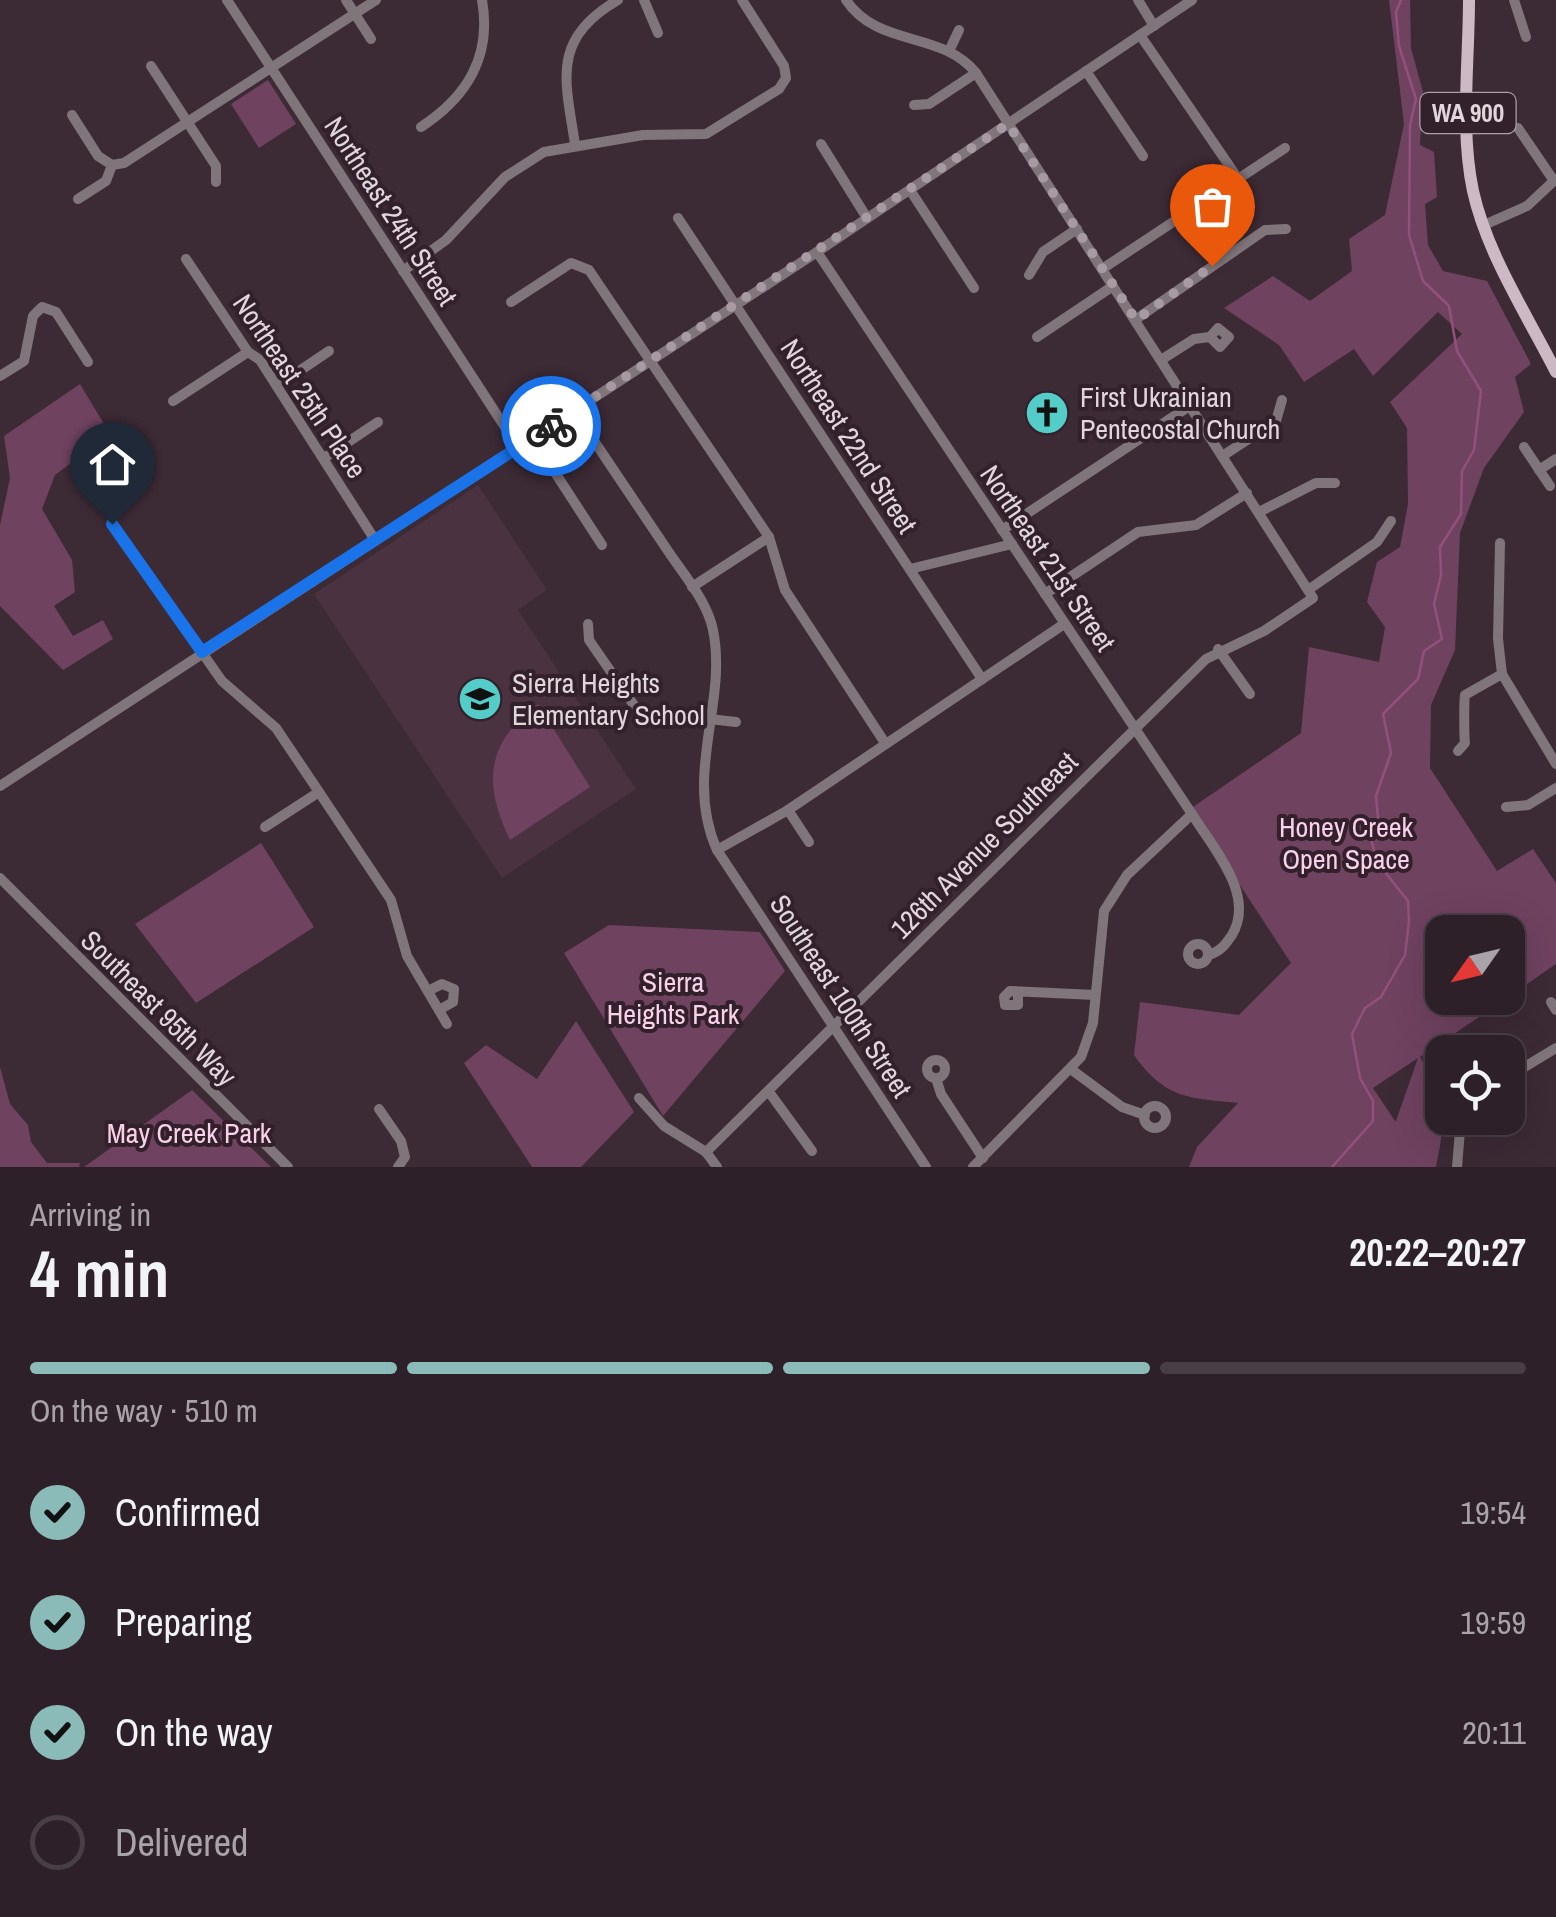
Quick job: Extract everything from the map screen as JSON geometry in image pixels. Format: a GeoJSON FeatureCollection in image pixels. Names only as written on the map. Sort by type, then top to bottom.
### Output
{"type":"FeatureCollection","features":[{"type":"Feature","properties":{"kind":"main road","name":"WA 900"},"geometry":{"type":"LineString","coordinates":[[1469,0],[1469,161],[1484,225],[1556,370]]}},
{"type":"Feature","properties":{"kind":"street","name":"Northeast 24th Street"},"geometry":{"type":"LineString","coordinates":[[227,0],[518,447]]}},
{"type":"Feature","properties":{"kind":"street"},"geometry":{"type":"LineString","coordinates":[[346,0],[371,39]]}},
{"type":"Feature","properties":{"kind":"street"},"geometry":{"type":"LineString","coordinates":[[72,116],[98,156],[112,165],[124,164],[376,0]]}},
{"type":"Feature","properties":{"kind":"street"},"geometry":{"type":"LineString","coordinates":[[421,128],[452,106],[476,70],[484,40],[482,0]]}},
{"type":"Feature","properties":{"kind":"street"},"geometry":{"type":"LineString","coordinates":[[574,144],[565,79],[567,56],[582,27],[618,0]]}},
{"type":"Feature","properties":{"kind":"street"},"geometry":{"type":"LineString","coordinates":[[644,0],[658,34]]}},
{"type":"Feature","properties":{"kind":"street"},"geometry":{"type":"LineString","coordinates":[[403,270],[446,240],[517,167],[544,152],[643,135],[706,134],[778,89],[786,78],[780,58],[742,0]]}},
{"type":"Feature","properties":{"kind":"street"},"geometry":{"type":"LineString","coordinates":[[846,0],[862,19],[881,31],[950,49],[976,74],[1310,594]]}},
{"type":"Feature","properties":{"kind":"street"},"geometry":{"type":"LineString","coordinates":[[1138,0],[1154,26]]}},
{"type":"Feature","properties":{"kind":"street"},"geometry":{"type":"LineString","coordinates":[[0,786],[736,306],[1192,0]]}},
{"type":"Feature","properties":{"kind":"street"},"geometry":{"type":"LineString","coordinates":[[1514,0],[1526,37]]}},
{"type":"Feature","properties":{"kind":"street"},"geometry":{"type":"LineString","coordinates":[[950,49],[959,30]]}},
{"type":"Feature","properties":{"kind":"street"},"geometry":{"type":"LineString","coordinates":[[1140,35],[1239,180]]}},
{"type":"Feature","properties":{"kind":"street"},"geometry":{"type":"LineString","coordinates":[[150,66],[216,166],[216,182]]}},
{"type":"Feature","properties":{"kind":"street"},"geometry":{"type":"LineString","coordinates":[[1086,70],[1144,156]]}},
{"type":"Feature","properties":{"kind":"street"},"geometry":{"type":"LineString","coordinates":[[914,105],[929,104],[976,74]]}},
{"type":"Feature","properties":{"kind":"street"},"geometry":{"type":"LineString","coordinates":[[1484,225],[1527,206],[1555,180],[1518,128]]}},
{"type":"Feature","properties":{"kind":"street"},"geometry":{"type":"LineString","coordinates":[[821,144],[867,218]]}},
{"type":"Feature","properties":{"kind":"street"},"geometry":{"type":"LineString","coordinates":[[1102,269],[1286,148]]}},
{"type":"Feature","properties":{"kind":"street"},"geometry":{"type":"LineString","coordinates":[[78,199],[106,181],[112,165]]}},
{"type":"Feature","properties":{"kind":"street"},"geometry":{"type":"LineString","coordinates":[[910,190],[974,288]]}},
{"type":"Feature","properties":{"kind":"street","name":"Northeast 22nd Street"},"geometry":{"type":"LineString","coordinates":[[678,218],[982,679]]}},
{"type":"Feature","properties":{"kind":"street"},"geometry":{"type":"LineString","coordinates":[[1029,275],[1043,252],[1076,229]]}},
{"type":"Feature","properties":{"kind":"street"},"geometry":{"type":"LineString","coordinates":[[1136,320],[1265,230],[1286,229]]}},
{"type":"Feature","properties":{"kind":"street","name":"Northeast 21st Street"},"geometry":{"type":"LineString","coordinates":[[817,252],[1192,814],[1237,891],[1241,910],[1236,929],[1224,946],[1209,954]]}},
{"type":"Feature","properties":{"kind":"street","name":"Northeast 25th Place"},"geometry":{"type":"LineString","coordinates":[[186,258],[248,352],[260,360],[375,540]]}},
{"type":"Feature","properties":{"kind":"street"},"geometry":{"type":"LineString","coordinates":[[512,302],[564,266],[578,262],[589,270],[769,537],[785,590],[885,743]]}},
{"type":"Feature","properties":{"kind":"street"},"geometry":{"type":"LineString","coordinates":[[1037,337],[1113,286]]}},
{"type":"Feature","properties":{"kind":"street"},"geometry":{"type":"LineString","coordinates":[[0,376],[24,360],[33,316],[46,306],[56,312],[88,362]]}},
{"type":"Feature","properties":{"kind":"street"},"geometry":{"type":"LineString","coordinates":[[1161,360],[1194,339],[1210,337]]}},
{"type":"Feature","properties":{"kind":"street"},"geometry":{"type":"LineString","coordinates":[[173,401],[248,352]]}},
{"type":"Feature","properties":{"kind":"street"},"geometry":{"type":"LineString","coordinates":[[277,386],[329,352]]}},
{"type":"Feature","properties":{"kind":"street"},"geometry":{"type":"LineString","coordinates":[[1224,455],[1276,422],[1282,400]]}},
{"type":"Feature","properties":{"kind":"street"},"geometry":{"type":"LineString","coordinates":[[1002,530],[1191,405]]}},
{"type":"Feature","properties":{"kind":"street","name":"Southeast 100th Street"},"geometry":{"type":"LineString","coordinates":[[574,410],[705,609],[714,641],[704,805],[718,850],[926,1167]]}},
{"type":"Feature","properties":{"kind":"street"},"geometry":{"type":"LineString","coordinates":[[324,458],[378,422]]}},
{"type":"Feature","properties":{"kind":"street"},"geometry":{"type":"LineString","coordinates":[[532,438],[602,545]]}},
{"type":"Feature","properties":{"kind":"street"},"geometry":{"type":"LineString","coordinates":[[1524,447],[1550,486]]}},
{"type":"Feature","properties":{"kind":"street"},"geometry":{"type":"LineString","coordinates":[[1540,470],[1556,459]]}},
{"type":"Feature","properties":{"kind":"street"},"geometry":{"type":"LineString","coordinates":[[1259,512],[1316,483],[1334,482]]}},
{"type":"Feature","properties":{"kind":"street"},"geometry":{"type":"LineString","coordinates":[[1045,594],[1131,536],[1146,529],[1196,525],[1248,492]]}},
{"type":"Feature","properties":{"kind":"street","name":"126th Avenue Southeast"},"geometry":{"type":"LineString","coordinates":[[706,1152],[1134,728],[1218,650],[1264,630],[1377,542],[1391,521]]}},
{"type":"Feature","properties":{"kind":"street"},"geometry":{"type":"LineString","coordinates":[[112,524],[228,688],[276,728],[319,792],[390,900],[407,956],[447,1024]]}},
{"type":"Feature","properties":{"kind":"street"},"geometry":{"type":"LineString","coordinates":[[692,587],[769,537]]}},
{"type":"Feature","properties":{"kind":"street"},"geometry":{"type":"LineString","coordinates":[[1500,543],[1498,639],[1502,674],[1556,764]]}},
{"type":"Feature","properties":{"kind":"street"},"geometry":{"type":"LineString","coordinates":[[910,569],[1012,544]]}},
{"type":"Feature","properties":{"kind":"street"},"geometry":{"type":"LineString","coordinates":[[588,624],[589,640],[638,711],[736,722]]}},
{"type":"Feature","properties":{"kind":"street"},"geometry":{"type":"LineString","coordinates":[[718,850],[788,810],[1064,624]]}},
{"type":"Feature","properties":{"kind":"street"},"geometry":{"type":"LineString","coordinates":[[1218,650],[1250,694]]}},
{"type":"Feature","properties":{"kind":"street"},"geometry":{"type":"LineString","coordinates":[[1458,751],[1468,720],[1465,695],[1502,674]]}},
{"type":"Feature","properties":{"kind":"street"},"geometry":{"type":"LineString","coordinates":[[1506,807],[1528,805],[1556,788]]}},
{"type":"Feature","properties":{"kind":"street"},"geometry":{"type":"LineString","coordinates":[[265,827],[319,792]]}},
{"type":"Feature","properties":{"kind":"street"},"geometry":{"type":"LineString","coordinates":[[788,810],[809,842]]}},
{"type":"Feature","properties":{"kind":"street"},"geometry":{"type":"LineString","coordinates":[[973,1167],[1072,1070],[1092,1033],[1100,922],[1112,894],[1192,814]]}},
{"type":"Feature","properties":{"kind":"street","name":"Southeast 95th Way"},"geometry":{"type":"LineString","coordinates":[[0,878],[288,1167]]}},
{"type":"Feature","properties":{"kind":"street"},"geometry":{"type":"LineString","coordinates":[[428,991],[442,984],[454,988],[453,1002],[439,1010]]}},
{"type":"Feature","properties":{"kind":"street"},"geometry":{"type":"LineString","coordinates":[[1018,994],[1026,991],[1095,995]]}},
{"type":"Feature","properties":{"kind":"street"},"geometry":{"type":"LineString","coordinates":[[1525,1064],[1556,1048]]}},
{"type":"Feature","properties":{"kind":"street"},"geometry":{"type":"LineString","coordinates":[[1072,1070],[1122,1107],[1145,1114]]}},
{"type":"Feature","properties":{"kind":"street"},"geometry":{"type":"LineString","coordinates":[[936,1078],[941,1094],[983,1158]]}},
{"type":"Feature","properties":{"kind":"street"},"geometry":{"type":"LineString","coordinates":[[769,1092],[812,1151]]}},
{"type":"Feature","properties":{"kind":"street"},"geometry":{"type":"LineString","coordinates":[[639,1098],[664,1126],[706,1152],[717,1167]]}},
{"type":"Feature","properties":{"kind":"street"},"geometry":{"type":"LineString","coordinates":[[379,1110],[406,1152],[398,1167]]}},
{"type":"Feature","properties":{"kind":"street"},"geometry":{"type":"LineString","coordinates":[[1456,1167],[1460,1135]]}},
{"type":"Feature","properties":{"kind":"shaded area","name":"Sierra Heights Elementary School"},"geometry":{"type":"Polygon","coordinates":[[[478,485],[547,590],[518,610],[636,789],[502,878],[314,594],[478,485]]]}},
{"type":"Feature","properties":{"kind":"green space","name":"Honey Creek Open Space"},"geometry":{"type":"Polygon","coordinates":[[[1389,0],[1410,0],[1411,48],[1423,92],[1420,145],[1434,152],[1437,197],[1425,204],[1428,245],[1443,271],[1487,281],[1531,364],[1515,377],[1524,412],[1484,468],[1460,533],[1455,650],[1431,705],[1430,768],[1497,871],[1533,849],[1556,883],[1556,964],[1525,985],[1525,915],[1425,915],[1425,1015],[1482,1015],[1452,1035],[1425,1035],[1425,1054],[1420,1057],[1425,1066],[1425,1135],[1442,1135],[1436,1167],[1189,1167],[1197,1147],[1238,1103],[1179,1094],[1145,1069],[1134,1055],[1140,1002],[1239,1015],[1291,963],[1190,809],[1301,733],[1309,647],[1379,662],[1385,627],[1367,602],[1377,562],[1400,547],[1408,504],[1407,428],[1390,402],[1462,334],[1438,312],[1373,376],[1354,349],[1304,382],[1279,345],[1224,308],[1273,276],[1310,301],[1352,271],[1349,239],[1385,215],[1404,124],[1389,0]],[[1418,1058],[1373,1088],[1396,1121],[1418,1058]]]}},
{"type":"Feature","properties":{"kind":"green space"},"geometry":{"type":"Polygon","coordinates":[[[268,80],[296,124],[259,148],[231,104],[268,80]]]}},
{"type":"Feature","properties":{"kind":"green space"},"geometry":{"type":"Polygon","coordinates":[[[80,384],[110,434],[55,475],[42,509],[72,560],[75,592],[54,606],[73,636],[103,620],[113,639],[63,670],[0,606],[0,525],[10,478],[4,436],[80,384]]]}},
{"type":"Feature","properties":{"kind":"green space"},"geometry":{"type":"Polygon","coordinates":[[[538,704],[590,787],[510,840],[496,801],[494,766],[507,734],[538,704]]]}},
{"type":"Feature","properties":{"kind":"green space"},"geometry":{"type":"Polygon","coordinates":[[[261,843],[314,927],[196,1003],[135,924],[261,843]]]}},
{"type":"Feature","properties":{"kind":"green space","name":"Sierra Heights Park"},"geometry":{"type":"Polygon","coordinates":[[[609,925],[760,932],[785,971],[663,1116],[564,953],[609,925]]]}},
{"type":"Feature","properties":{"kind":"green space"},"geometry":{"type":"Polygon","coordinates":[[[576,1021],[634,1112],[581,1167],[532,1167],[464,1063],[486,1045],[537,1079],[576,1021]]]}},
{"type":"Feature","properties":{"kind":"green space"},"geometry":{"type":"Polygon","coordinates":[[[0,1067],[10,1104],[28,1125],[31,1142],[47,1163],[80,1163],[79,1167],[0,1167],[0,1067]]]}},
{"type":"Feature","properties":{"kind":"green space","name":"May Creek Park"},"geometry":{"type":"Polygon","coordinates":[[[192,1090],[271,1167],[84,1167],[192,1090]]]}},
{"type":"Feature","properties":{"kind":"waterway"},"geometry":{"type":"LineString","coordinates":[[1332,1167],[1373,1121],[1373,1101],[1360,1078],[1352,1034],[1365,1008],[1381,997],[1405,955],[1409,921],[1408,901],[1377,862],[1370,835],[1378,819],[1376,796],[1391,753],[1383,714],[1418,679],[1424,651],[1442,639],[1434,604],[1441,575],[1440,547],[1461,514],[1462,471],[1474,450],[1481,391],[1457,351],[1449,306],[1423,281],[1409,235],[1410,125],[1416,99],[1399,46],[1396,12],[1401,0]]}},
{"type":"Feature","properties":{"kind":"way so far"},"geometry":{"type":"LineString","coordinates":[[551,426],[1008,124],[1136,320],[1212,266]]}},
{"type":"Feature","properties":{"kind":"place","name":"First Ukrainian Pentecostal Church"},"geometry":{"type":"Point","coordinates":[1047,413]}},
{"type":"Feature","properties":{"kind":"place","name":"Sierra Heights Elementary School"},"geometry":{"type":"Point","coordinates":[480,699]}},
{"type":"Feature","properties":{"kind":"route"},"geometry":{"type":"LineString","coordinates":[[112,524],[202,652],[551,426]]}}]}
